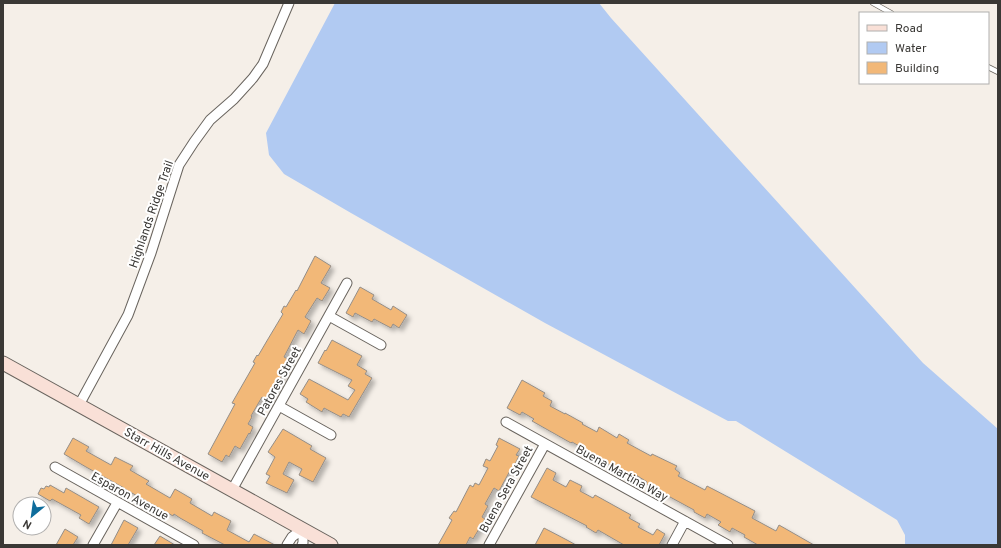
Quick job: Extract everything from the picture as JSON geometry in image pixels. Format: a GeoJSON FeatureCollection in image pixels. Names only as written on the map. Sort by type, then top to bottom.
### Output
{"type":"FeatureCollection","features":[{"type":"Feature","properties":{"kind":"street","name":"Highlands Ridge Trail"},"geometry":{"type":"LineString","coordinates":[[79,405],[128,315],[151,253],[179,165],[210,120],[234,99],[257,73],[263,64],[289,3]]}},
{"type":"Feature","properties":{"kind":"street","name":"Patores Street"},"geometry":{"type":"LineString","coordinates":[[232,490],[347,283]]}},
{"type":"Feature","properties":{"kind":"street"},"geometry":{"type":"LineString","coordinates":[[329,316],[380,345]]}},
{"type":"Feature","properties":{"kind":"street","name":"Starr Hills Avenue"},"geometry":{"type":"LineString","coordinates":[[3,363],[331,545]]}},
{"type":"Feature","properties":{"kind":"street"},"geometry":{"type":"LineString","coordinates":[[279,406],[331,435]]}},
{"type":"Feature","properties":{"kind":"street","name":"Buena Martina Way"},"geometry":{"type":"LineString","coordinates":[[506,422],[728,545]]}},
{"type":"Feature","properties":{"kind":"street","name":"Buena Sera Street"},"geometry":{"type":"LineString","coordinates":[[489,545],[545,444]]}},
{"type":"Feature","properties":{"kind":"street","name":"Esparon Avenue"},"geometry":{"type":"LineString","coordinates":[[55,467],[194,545]]}},
{"type":"Feature","properties":{"kind":"street"},"geometry":{"type":"LineString","coordinates":[[93,545],[117,502]]}},
{"type":"Feature","properties":{"kind":"street"},"geometry":{"type":"LineString","coordinates":[[672,545],[685,522]]}},
{"type":"Feature","properties":{"kind":"street"},"geometry":{"type":"LineString","coordinates":[[287,545],[292,537],[302,529]]}},
{"type":"Feature","properties":{"kind":"street"},"geometry":{"type":"LineString","coordinates":[[302,529],[302,545]]}},
{"type":"Feature","properties":{"kind":"lane"},"geometry":{"type":"LineString","coordinates":[[873,3],[889,12]]}},
{"type":"Feature","properties":{"kind":"lane"},"geometry":{"type":"LineString","coordinates":[[989,68],[998,72]]}},
{"type":"Feature","properties":{"kind":"water"},"geometry":{"type":"Polygon","coordinates":[[[335,3],[599,3],[923,363],[998,429],[998,545],[905,545],[905,535],[897,520],[736,421],[728,421],[545,323],[284,174],[269,155],[266,133],[335,3]]]}},
{"type":"Feature","properties":{"kind":"building"},"geometry":{"type":"Polygon","coordinates":[[[315,256],[331,266],[321,283],[330,288],[322,301],[317,298],[305,317],[311,321],[304,334],[298,330],[284,357],[290,360],[268,401],[262,397],[251,416],[252,417],[248,424],[253,427],[250,434],[249,433],[240,449],[235,446],[229,457],[226,455],[222,462],[208,454],[235,404],[232,403],[255,363],[253,362],[283,314],[281,312],[284,306],[286,307],[296,290],[297,291],[315,256]]]}},
{"type":"Feature","properties":{"kind":"building"},"geometry":{"type":"Polygon","coordinates":[[[360,287],[374,295],[372,299],[391,310],[393,306],[407,315],[399,328],[393,324],[391,328],[374,319],[372,322],[355,313],[353,317],[346,313],[360,287]]]}},
{"type":"Feature","properties":{"kind":"building"},"geometry":{"type":"Polygon","coordinates":[[[332,340],[362,356],[357,365],[367,371],[365,374],[372,378],[349,417],[343,414],[341,417],[324,408],[322,412],[306,402],[308,399],[300,394],[309,379],[348,400],[355,390],[348,386],[352,380],[318,363],[332,340]]]}},
{"type":"Feature","properties":{"kind":"building"},"geometry":{"type":"Polygon","coordinates":[[[522,380],[545,393],[543,396],[552,401],[550,406],[597,432],[599,427],[617,438],[619,434],[629,440],[627,443],[651,456],[652,454],[677,466],[675,469],[680,473],[678,476],[705,490],[707,486],[755,511],[752,518],[776,531],[779,525],[814,545],[758,545],[744,537],[745,535],[732,528],[730,532],[718,525],[721,522],[707,514],[705,518],[694,512],[694,510],[646,484],[647,482],[636,475],[634,478],[572,442],[571,443],[532,421],[534,419],[522,412],[520,415],[507,408],[522,380]]]}},
{"type":"Feature","properties":{"kind":"building"},"geometry":{"type":"Polygon","coordinates":[[[283,429],[312,446],[310,449],[326,458],[313,482],[299,475],[302,469],[289,462],[283,474],[294,480],[287,493],[266,483],[270,476],[266,474],[275,457],[268,452],[283,429]]]}},
{"type":"Feature","properties":{"kind":"building"},"geometry":{"type":"Polygon","coordinates":[[[73,438],[89,447],[86,451],[111,465],[115,457],[133,466],[130,470],[149,481],[146,484],[170,498],[175,489],[192,499],[190,503],[212,516],[214,512],[231,521],[227,530],[249,542],[254,534],[275,545],[225,545],[202,533],[203,531],[174,514],[173,516],[64,454],[73,438]]]}},
{"type":"Feature","properties":{"kind":"building"},"geometry":{"type":"Polygon","coordinates":[[[499,438],[520,449],[516,455],[519,456],[499,491],[494,488],[485,504],[488,506],[482,517],[485,519],[473,539],[470,537],[466,545],[438,545],[452,520],[449,518],[454,511],[456,512],[470,485],[473,487],[475,483],[479,485],[488,468],[483,466],[486,459],[490,461],[498,446],[496,445],[499,438]]]}},
{"type":"Feature","properties":{"kind":"building"},"geometry":{"type":"Polygon","coordinates":[[[547,468],[556,473],[553,480],[566,487],[570,480],[582,486],[580,491],[593,498],[595,495],[631,515],[629,518],[640,524],[638,527],[653,535],[657,529],[665,534],[659,545],[624,545],[598,530],[596,533],[586,527],[587,526],[531,497],[547,468]]]}},
{"type":"Feature","properties":{"kind":"building"},"geometry":{"type":"Polygon","coordinates":[[[50,485],[64,493],[66,488],[99,507],[89,524],[79,518],[81,515],[52,499],[52,496],[41,496],[38,494],[41,488],[44,489],[46,486],[49,487],[50,485]]]}},
{"type":"Feature","properties":{"kind":"building"},"geometry":{"type":"Polygon","coordinates":[[[124,520],[138,528],[128,545],[111,545],[124,520]]]}},
{"type":"Feature","properties":{"kind":"building"},"geometry":{"type":"Polygon","coordinates":[[[544,528],[567,540],[576,545],[535,545],[544,528]]]}},
{"type":"Feature","properties":{"kind":"building"},"geometry":{"type":"Polygon","coordinates":[[[65,529],[78,537],[73,545],[56,545],[65,529]]]}},
{"type":"Feature","properties":{"kind":"building"},"geometry":{"type":"Polygon","coordinates":[[[160,536],[175,545],[154,545],[160,536]]]}}]}
